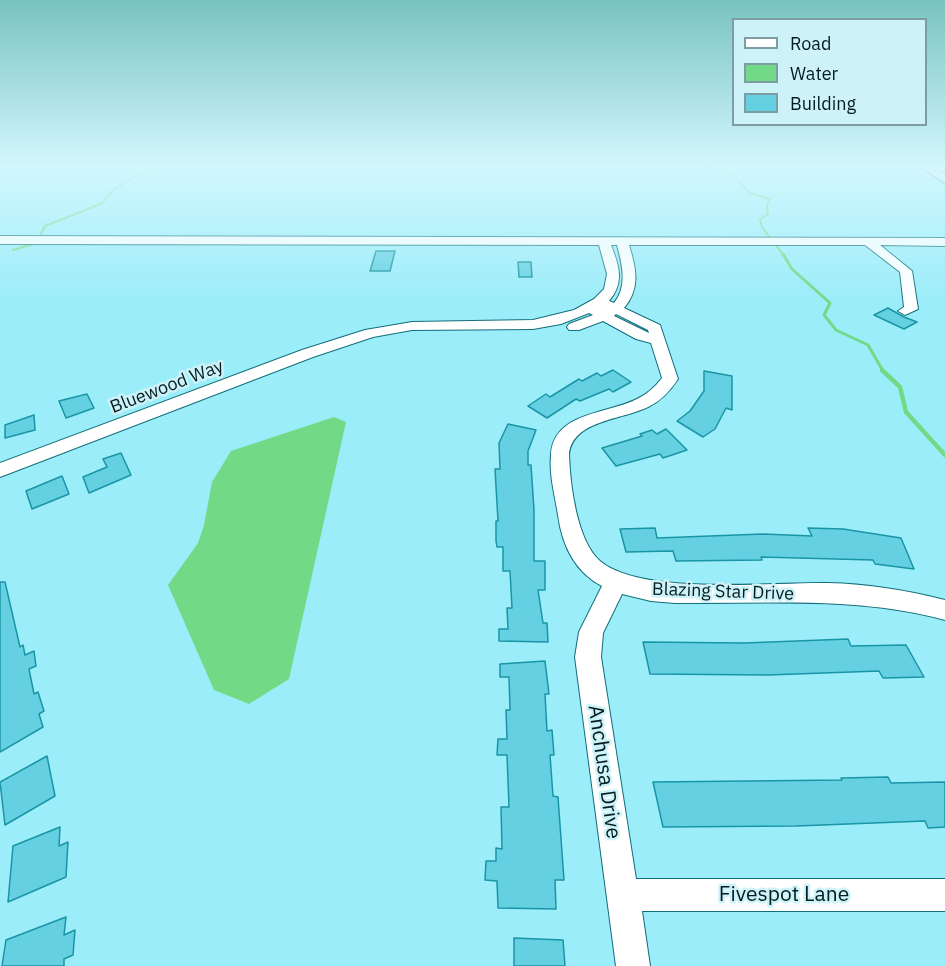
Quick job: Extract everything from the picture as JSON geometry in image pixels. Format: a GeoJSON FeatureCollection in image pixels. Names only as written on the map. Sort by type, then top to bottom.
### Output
{"type":"FeatureCollection","features":[{"type":"Feature","properties":{"kind":"street"},"geometry":{"type":"LineString","coordinates":[[2,240],[945,242]]}},
{"type":"Feature","properties":{"kind":"street"},"geometry":{"type":"LineString","coordinates":[[602,308],[614,278],[613,266],[603,241]]}},
{"type":"Feature","properties":{"kind":"street"},"geometry":{"type":"LineString","coordinates":[[602,308],[625,300],[631,288],[630,266],[622,241]]}},
{"type":"Feature","properties":{"kind":"street"},"geometry":{"type":"LineString","coordinates":[[868,242],[906,271],[911,309],[905,311]]}},
{"type":"Feature","properties":{"kind":"street"},"geometry":{"type":"LineString","coordinates":[[613,266],[630,266]]}},
{"type":"Feature","properties":{"kind":"street","name":"Blazing Star Drive"},"geometry":{"type":"LineString","coordinates":[[602,308],[641,336],[658,340],[670,379],[664,389],[630,411],[577,425],[564,438],[560,453],[573,543],[589,564],[616,582],[659,593],[870,594],[924,603],[945,610]]}},
{"type":"Feature","properties":{"kind":"street","name":"Bluewood Way"},"geometry":{"type":"LineString","coordinates":[[0,470],[348,341],[404,336],[527,335],[564,331],[602,308]]}},
{"type":"Feature","properties":{"kind":"street","name":"Anchusa Drive"},"geometry":{"type":"LineString","coordinates":[[616,582],[591,632],[588,657],[633,966]]}},
{"type":"Feature","properties":{"kind":"street","name":"Fivespot Lane"},"geometry":{"type":"LineString","coordinates":[[623,895],[945,895]]}},
{"type":"Feature","properties":{"kind":"water"},"geometry":{"type":"Polygon","coordinates":[[[334,417],[346,422],[289,679],[249,704],[214,690],[168,585],[198,543],[204,525],[212,482],[231,451],[334,417]]]}},
{"type":"Feature","properties":{"kind":"building"},"geometry":{"type":"Polygon","coordinates":[[[376,251],[395,251],[390,271],[370,271],[376,251]]]}},
{"type":"Feature","properties":{"kind":"building"},"geometry":{"type":"Polygon","coordinates":[[[518,262],[531,262],[532,277],[519,277],[518,262]]]}},
{"type":"Feature","properties":{"kind":"building"},"geometry":{"type":"Polygon","coordinates":[[[888,308],[917,322],[904,329],[874,315],[888,308]]]}},
{"type":"Feature","properties":{"kind":"building"},"geometry":{"type":"Polygon","coordinates":[[[613,370],[631,382],[613,392],[609,389],[580,401],[576,399],[547,418],[528,406],[546,394],[550,397],[579,379],[582,381],[597,373],[601,376],[613,370]]]}},
{"type":"Feature","properties":{"kind":"building"},"geometry":{"type":"Polygon","coordinates":[[[704,371],[732,376],[732,410],[726,408],[715,429],[703,437],[677,421],[690,411],[704,391],[704,371]]]}},
{"type":"Feature","properties":{"kind":"building"},"geometry":{"type":"Polygon","coordinates":[[[87,394],[94,408],[66,418],[59,401],[87,394]]]}},
{"type":"Feature","properties":{"kind":"building"},"geometry":{"type":"Polygon","coordinates":[[[34,415],[35,430],[5,438],[5,425],[34,415]]]}},
{"type":"Feature","properties":{"kind":"building"},"geometry":{"type":"Polygon","coordinates":[[[508,424],[536,430],[528,451],[528,465],[531,465],[534,510],[534,561],[545,561],[545,590],[538,590],[543,623],[547,623],[548,642],[499,641],[499,629],[508,629],[507,608],[512,608],[510,571],[503,571],[503,547],[497,547],[496,541],[496,521],[498,521],[495,469],[500,469],[499,443],[508,424]]]}},
{"type":"Feature","properties":{"kind":"building"},"geometry":{"type":"Polygon","coordinates":[[[666,429],[687,450],[663,458],[660,454],[616,466],[602,448],[642,436],[640,434],[652,430],[657,434],[666,429]]]}},
{"type":"Feature","properties":{"kind":"building"},"geometry":{"type":"Polygon","coordinates":[[[121,453],[131,475],[89,493],[83,477],[107,467],[103,459],[121,453]]]}},
{"type":"Feature","properties":{"kind":"building"},"geometry":{"type":"Polygon","coordinates":[[[62,476],[69,494],[32,509],[26,491],[62,476]]]}},
{"type":"Feature","properties":{"kind":"building"},"geometry":{"type":"Polygon","coordinates":[[[655,528],[657,538],[763,534],[812,536],[808,528],[843,529],[901,538],[914,569],[875,564],[873,560],[761,557],[762,560],[676,561],[673,551],[626,552],[620,529],[655,528]]]}},
{"type":"Feature","properties":{"kind":"building"},"geometry":{"type":"Polygon","coordinates":[[[0,582],[5,582],[20,647],[23,645],[25,655],[34,651],[36,666],[29,669],[34,694],[38,692],[44,711],[39,714],[43,727],[0,752],[0,582]]]}},
{"type":"Feature","properties":{"kind":"building"},"geometry":{"type":"Polygon","coordinates":[[[848,639],[851,646],[906,645],[924,677],[883,678],[879,671],[768,675],[650,674],[643,642],[744,643],[848,639]]]}},
{"type":"Feature","properties":{"kind":"building"},"geometry":{"type":"Polygon","coordinates":[[[545,661],[549,694],[545,694],[547,731],[552,730],[554,755],[550,755],[553,796],[558,797],[564,880],[555,880],[556,909],[498,908],[497,881],[485,880],[486,861],[496,861],[496,848],[502,849],[501,807],[509,807],[507,755],[497,755],[498,739],[507,739],[506,710],[510,710],[509,677],[500,677],[500,664],[545,661]]]}},
{"type":"Feature","properties":{"kind":"building"},"geometry":{"type":"Polygon","coordinates":[[[47,756],[55,796],[5,825],[0,782],[47,756]]]}},
{"type":"Feature","properties":{"kind":"building"},"geometry":{"type":"Polygon","coordinates":[[[888,777],[891,783],[945,782],[945,827],[928,828],[925,821],[796,826],[663,827],[653,782],[842,780],[841,778],[888,777]]]}},
{"type":"Feature","properties":{"kind":"building"},"geometry":{"type":"Polygon","coordinates":[[[60,827],[59,846],[68,842],[66,877],[8,902],[13,846],[60,827]]]}},
{"type":"Feature","properties":{"kind":"building"},"geometry":{"type":"Polygon","coordinates":[[[66,917],[64,935],[75,930],[73,955],[64,959],[64,966],[2,966],[6,940],[66,917]]]}},
{"type":"Feature","properties":{"kind":"building"},"geometry":{"type":"Polygon","coordinates":[[[514,938],[563,940],[565,966],[514,966],[514,938]]]}},
{"type":"Feature","properties":{"kind":"waterway"},"geometry":{"type":"LineString","coordinates":[[13,250],[37,243],[45,226],[83,211]]}},
{"type":"Feature","properties":{"kind":"waterway"},"geometry":{"type":"LineString","coordinates":[[768,211],[768,214],[760,219],[762,227],[784,256]]}},
{"type":"Feature","properties":{"kind":"waterway"},"geometry":{"type":"LineString","coordinates":[[783,254],[792,269],[830,303],[824,315],[836,330],[868,345],[883,371]]}},
{"type":"Feature","properties":{"kind":"waterway"},"geometry":{"type":"LineString","coordinates":[[883,371],[900,387],[906,412],[945,455]]}}]}
